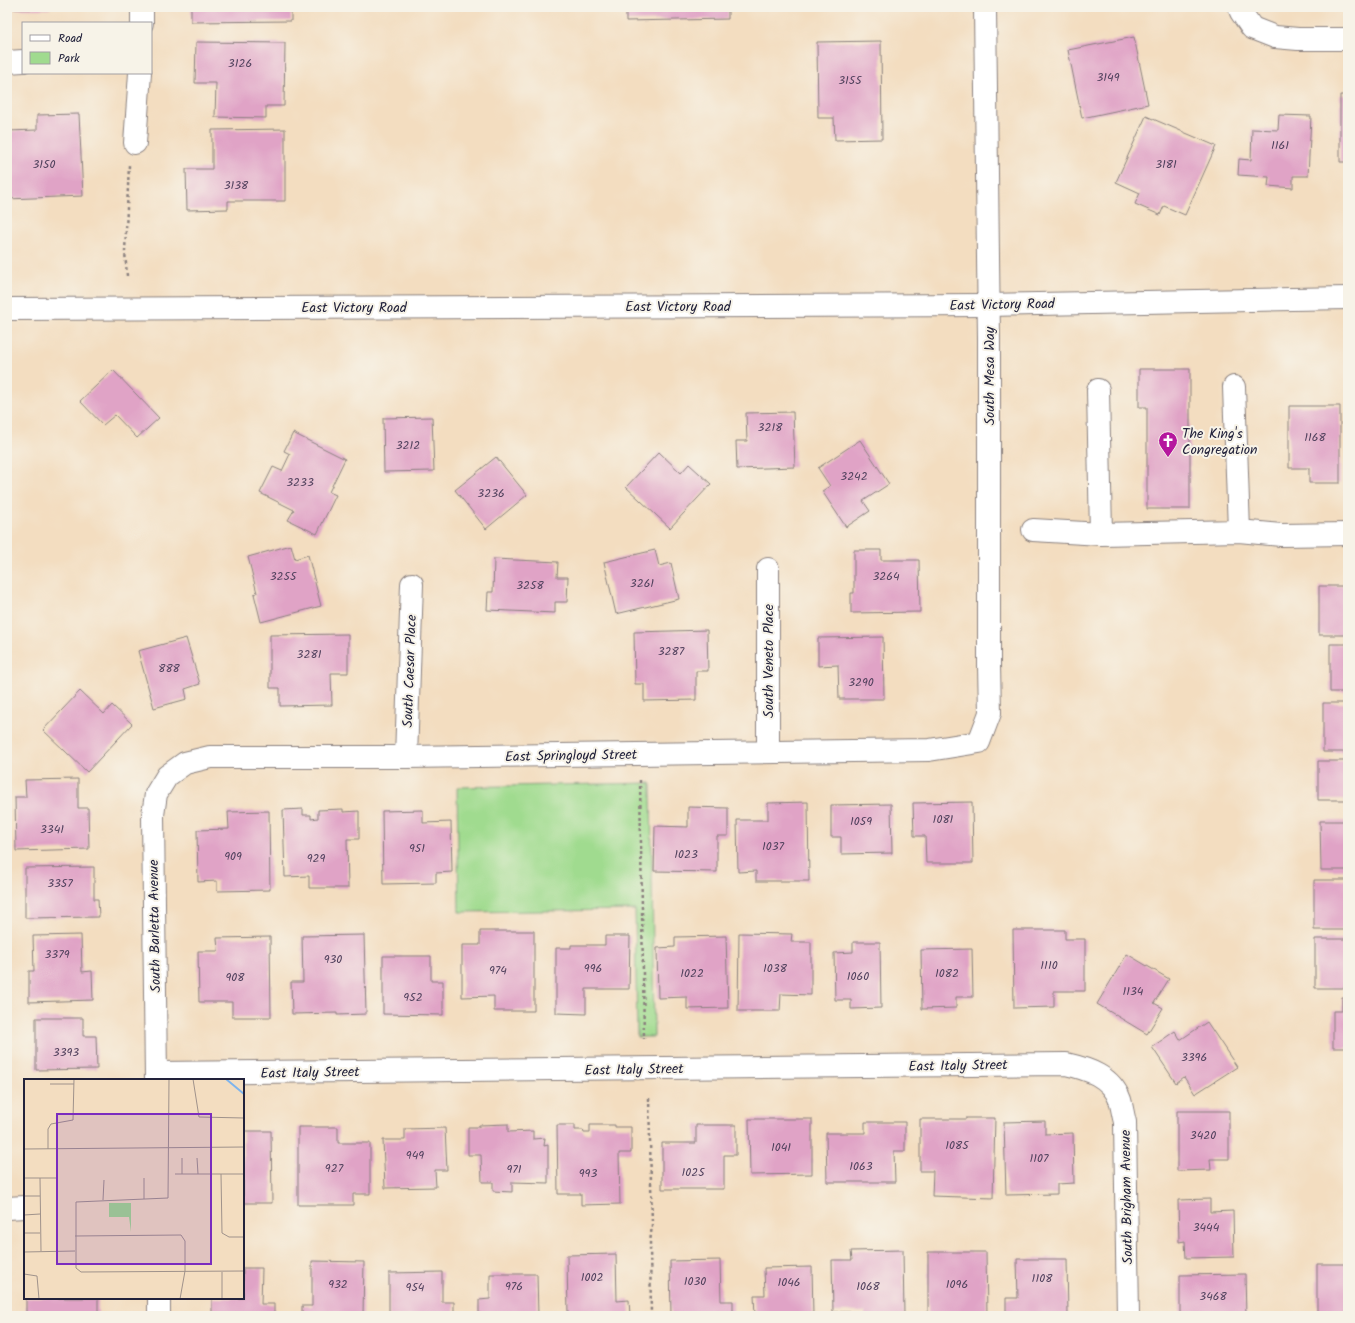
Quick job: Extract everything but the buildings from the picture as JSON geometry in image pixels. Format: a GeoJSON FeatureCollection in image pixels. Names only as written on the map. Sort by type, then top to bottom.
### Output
{"type":"FeatureCollection","features":[{"type":"Feature","properties":{"kind":"street"},"geometry":{"type":"LineString","coordinates":[[142,7],[142,22]]}},
{"type":"Feature","properties":{"kind":"street","name":"South Mesa Way"},"geometry":{"type":"LineString","coordinates":[[978,742],[990,713],[988,665],[990,500],[989,305],[985,7]]}},
{"type":"Feature","properties":{"kind":"street"},"geometry":{"type":"LineString","coordinates":[[1239,7],[1252,28],[1275,37],[1298,39],[1348,39]]}},
{"type":"Feature","properties":{"kind":"street"},"geometry":{"type":"LineString","coordinates":[[7,62],[22,61]]}},
{"type":"Feature","properties":{"kind":"street"},"geometry":{"type":"LineString","coordinates":[[135,143],[140,74]]}},
{"type":"Feature","properties":{"kind":"street","name":"East Victory Road"},"geometry":{"type":"LineString","coordinates":[[7,309],[989,305],[1348,298]]}},
{"type":"Feature","properties":{"kind":"street"},"geometry":{"type":"LineString","coordinates":[[1234,387],[1239,531]]}},
{"type":"Feature","properties":{"kind":"street"},"geometry":{"type":"LineString","coordinates":[[1098,390],[1101,534]]}},
{"type":"Feature","properties":{"kind":"street"},"geometry":{"type":"LineString","coordinates":[[1034,530],[1101,534],[1239,531],[1281,535],[1348,534]]}},
{"type":"Feature","properties":{"kind":"street","name":"South Veneto Place"},"geometry":{"type":"LineString","coordinates":[[768,569],[768,752]]}},
{"type":"Feature","properties":{"kind":"street","name":"South Caesar Place"},"geometry":{"type":"LineString","coordinates":[[406,757],[412,584]]}},
{"type":"Feature","properties":{"kind":"street","name":"East Springloyd Street"},"geometry":{"type":"LineString","coordinates":[[167,776],[185,762],[210,757],[406,757],[929,750],[978,742]]}},
{"type":"Feature","properties":{"kind":"street","name":"South Barletta Avenue"},"geometry":{"type":"LineString","coordinates":[[156,1077],[153,815],[156,794],[167,776]]}},
{"type":"Feature","properties":{"kind":"street","name":"East Italy Street"},"geometry":{"type":"LineString","coordinates":[[156,1077],[1066,1064],[1089,1070],[1109,1082]]}},
{"type":"Feature","properties":{"kind":"street","name":"South Brigham Avenue"},"geometry":{"type":"LineString","coordinates":[[1109,1082],[1120,1099],[1125,1122],[1128,1316]]}},
{"type":"Feature","properties":{"kind":"street"},"geometry":{"type":"LineString","coordinates":[[7,1208],[24,1207]]}},
{"type":"Feature","properties":{"kind":"street"},"geometry":{"type":"LineString","coordinates":[[159,1299],[159,1316]]}},
{"type":"Feature","properties":{"kind":"path"},"geometry":{"type":"LineString","coordinates":[[127,276],[125,252],[128,213],[128,173],[135,143]]}},
{"type":"Feature","properties":{"kind":"path"},"geometry":{"type":"LineString","coordinates":[[640,780],[644,1039]]}},
{"type":"Feature","properties":{"kind":"path"},"geometry":{"type":"LineString","coordinates":[[649,1098],[652,1225],[650,1243],[651,1316]]}},
{"type":"Feature","properties":{"kind":"green space"},"geometry":{"type":"Polygon","coordinates":[[[651,783],[654,1037],[637,1037],[635,910],[459,912],[457,787],[651,783]]]}},
{"type":"Feature","properties":{"kind":"place","name":"The King's Congregation"},"geometry":{"type":"Point","coordinates":[1168,458]}}]}
